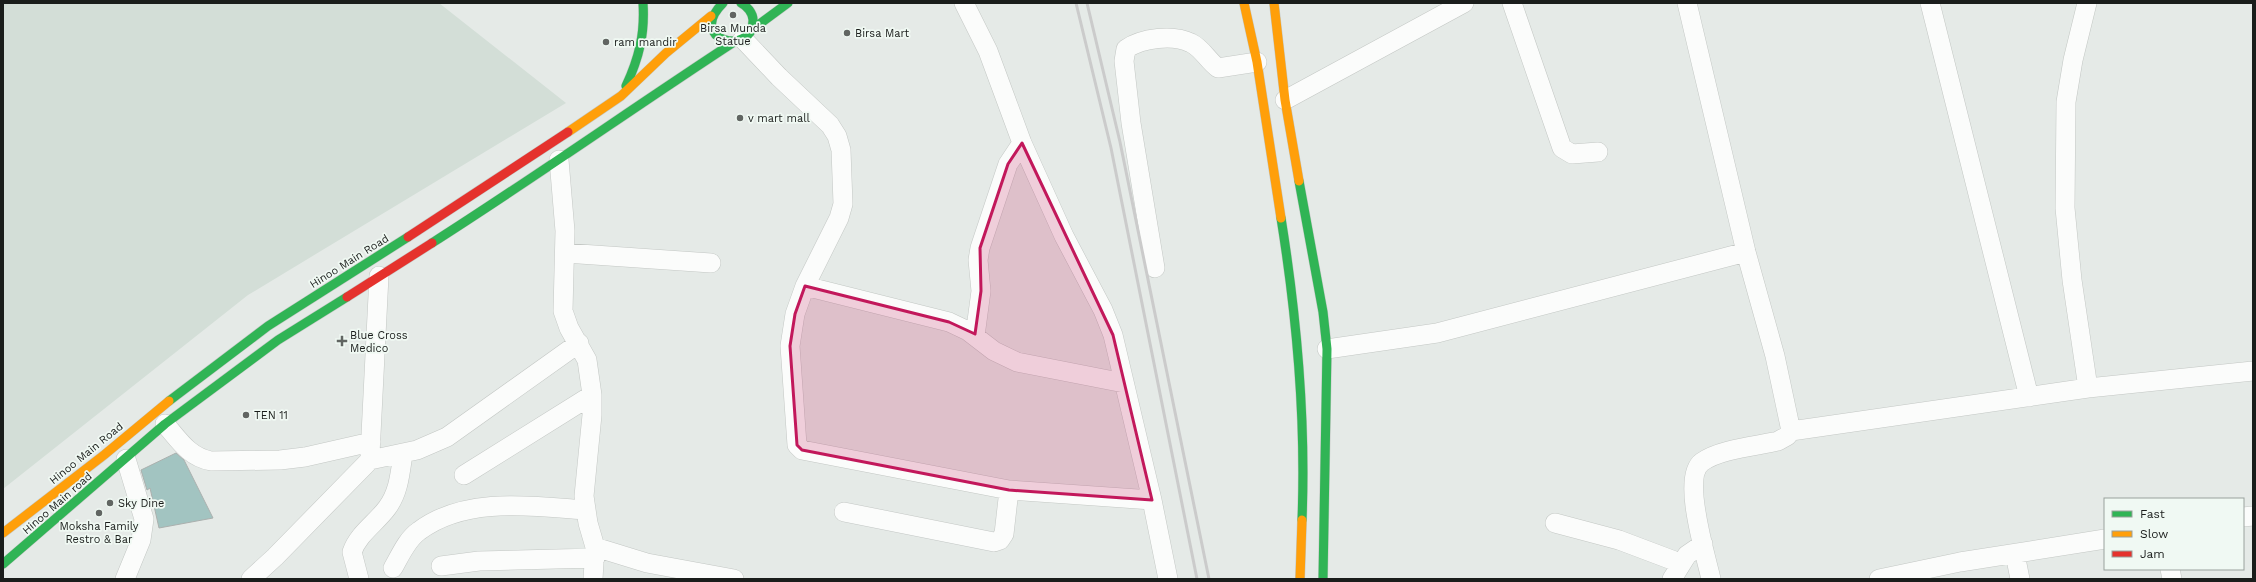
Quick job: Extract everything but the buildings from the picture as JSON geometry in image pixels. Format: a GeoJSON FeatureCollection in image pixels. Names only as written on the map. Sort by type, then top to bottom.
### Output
{"type":"FeatureCollection","features":[{"type":"Feature","properties":{"kind":"main road"},"geometry":{"type":"LineString","coordinates":[[621,96],[643,47],[645,20],[643,3]]}},
{"type":"Feature","properties":{"kind":"main road","name":"Hinoo Main Road"},"geometry":{"type":"LineString","coordinates":[[3,533],[104,456],[172,399],[268,326],[462,204],[621,96],[712,10],[723,3]]}},
{"type":"Feature","properties":{"kind":"main road"},"geometry":{"type":"LineString","coordinates":[[712,10],[711,26],[714,35],[724,41],[742,38],[753,22],[751,12],[741,3]]}},
{"type":"Feature","properties":{"kind":"main road","name":"Hinoo Main road"},"geometry":{"type":"LineString","coordinates":[[3,564],[165,424],[278,340],[559,160],[594,134],[742,38],[788,3]]}},
{"type":"Feature","properties":{"kind":"main road"},"geometry":{"type":"LineString","coordinates":[[1244,3],[1257,62],[1291,280],[1299,372],[1304,464],[1300,579]]}},
{"type":"Feature","properties":{"kind":"main road"},"geometry":{"type":"LineString","coordinates":[[1274,3],[1284,100],[1323,312],[1327,349],[1323,579]]}},
{"type":"Feature","properties":{"kind":"street"},"geometry":{"type":"LineString","coordinates":[[964,3],[988,51],[1022,143],[1064,236],[1103,310],[1113,335],[1152,500],[1168,579]]}},
{"type":"Feature","properties":{"kind":"street"},"geometry":{"type":"LineString","coordinates":[[1284,100],[1464,3]]}},
{"type":"Feature","properties":{"kind":"street"},"geometry":{"type":"LineString","coordinates":[[1512,3],[1562,148],[1572,154],[1598,152]]}},
{"type":"Feature","properties":{"kind":"street"},"geometry":{"type":"LineString","coordinates":[[1687,3],[1746,252],[1775,356],[1790,431],[1787,436],[1778,441],[1717,456],[1702,462],[1696,468],[1693,489],[1711,579]]}},
{"type":"Feature","properties":{"kind":"street"},"geometry":{"type":"LineString","coordinates":[[1930,3],[2029,397]]}},
{"type":"Feature","properties":{"kind":"street"},"geometry":{"type":"LineString","coordinates":[[2087,3],[2072,60],[2066,102],[2065,208],[2072,280],[2088,388]]}},
{"type":"Feature","properties":{"kind":"street"},"geometry":{"type":"LineString","coordinates":[[742,38],[779,77],[830,125],[837,136],[841,150],[844,189],[840,218],[805,286],[795,314],[790,346],[795,436],[797,445],[802,450],[1009,490],[1152,500]]}},
{"type":"Feature","properties":{"kind":"street"},"geometry":{"type":"LineString","coordinates":[[1156,268],[1131,123],[1124,61],[1126,49],[1142,41],[1162,38],[1192,43],[1218,68],[1257,62]]}},
{"type":"Feature","properties":{"kind":"street"},"geometry":{"type":"LineString","coordinates":[[975,336],[981,291],[978,260],[980,248],[1008,164],[1022,143]]}},
{"type":"Feature","properties":{"kind":"street"},"geometry":{"type":"LineString","coordinates":[[559,160],[564,207],[565,253],[563,311],[569,328],[587,360],[592,394],[592,415],[584,496],[595,552],[593,579]]}},
{"type":"Feature","properties":{"kind":"street"},"geometry":{"type":"LineString","coordinates":[[1327,349],[1437,332],[1746,252]]}},
{"type":"Feature","properties":{"kind":"street"},"geometry":{"type":"LineString","coordinates":[[565,253],[711,263]]}},
{"type":"Feature","properties":{"kind":"street"},"geometry":{"type":"LineString","coordinates":[[251,579],[281,552],[370,451],[379,276]]}},
{"type":"Feature","properties":{"kind":"street"},"geometry":{"type":"LineString","coordinates":[[805,286],[949,322],[975,336],[994,351],[1017,362],[1124,383]]}},
{"type":"Feature","properties":{"kind":"street"},"geometry":{"type":"LineString","coordinates":[[165,424],[192,455],[200,459],[211,461],[280,460],[370,451],[403,454],[447,438],[579,344]]}},
{"type":"Feature","properties":{"kind":"street"},"geometry":{"type":"LineString","coordinates":[[1790,431],[2088,388],[2253,371]]}},
{"type":"Feature","properties":{"kind":"street"},"geometry":{"type":"LineString","coordinates":[[464,475],[592,394]]}},
{"type":"Feature","properties":{"kind":"street"},"geometry":{"type":"LineString","coordinates":[[359,579],[352,559],[354,546],[387,508],[395,494],[403,454]]}},
{"type":"Feature","properties":{"kind":"street"},"geometry":{"type":"LineString","coordinates":[[125,579],[142,540],[144,519],[126,459]]}},
{"type":"Feature","properties":{"kind":"street"},"geometry":{"type":"LineString","coordinates":[[844,512],[994,542],[1000,540],[1004,534],[1009,490]]}},
{"type":"Feature","properties":{"kind":"street"},"geometry":{"type":"LineString","coordinates":[[393,568],[412,538],[419,531],[449,516],[478,508],[520,505],[586,510]]}},
{"type":"Feature","properties":{"kind":"street"},"geometry":{"type":"LineString","coordinates":[[1555,523],[1619,540],[1676,571],[1687,555],[1703,544]]}},
{"type":"Feature","properties":{"kind":"street"},"geometry":{"type":"LineString","coordinates":[[1879,579],[1960,562],[2104,539]]}},
{"type":"Feature","properties":{"kind":"street"},"geometry":{"type":"LineString","coordinates":[[441,566],[479,561],[595,552],[734,579]]}},
{"type":"Feature","properties":{"kind":"street"},"geometry":{"type":"LineString","coordinates":[[2015,554],[2020,579]]}},
{"type":"Feature","properties":{"kind":"highlighted area"},"geometry":{"type":"Polygon","coordinates":[[[1022,143],[1113,335],[1152,500],[1009,490],[802,450],[797,445],[790,346],[795,314],[805,286],[949,322],[975,334],[981,291],[980,248],[1008,164],[1022,143]]]}},
{"type":"Feature","properties":{"kind":"shaded area"},"geometry":{"type":"Polygon","coordinates":[[[3,3],[439,3],[566,103],[248,295],[3,489],[3,3]]]}},
{"type":"Feature","properties":{"kind":"railway"},"geometry":{"type":"LineString","coordinates":[[1076,3],[1111,148],[1197,579]]}},
{"type":"Feature","properties":{"kind":"railway"},"geometry":{"type":"LineString","coordinates":[[1087,3],[1120,142],[1209,579]]}},
{"type":"Feature","properties":{"kind":"traffic: fast"},"geometry":{"type":"LineString","coordinates":[[626,86],[638,56],[642,36],[643,3]]}},
{"type":"Feature","properties":{"kind":"traffic: fast"},"geometry":{"type":"LineString","coordinates":[[723,3],[713,16],[712,27],[716,35],[724,40],[734,41],[743,38],[750,31],[753,20],[749,10],[741,3]]}},
{"type":"Feature","properties":{"kind":"traffic: fast"},"geometry":{"type":"LineString","coordinates":[[750,31],[788,3]]}},
{"type":"Feature","properties":{"kind":"traffic: fast"},"geometry":{"type":"LineString","coordinates":[[432,243],[734,42]]}},
{"type":"Feature","properties":{"kind":"traffic: fast"},"geometry":{"type":"LineString","coordinates":[[1299,181],[1323,312],[1327,349],[1323,579]]}},
{"type":"Feature","properties":{"kind":"traffic: fast"},"geometry":{"type":"LineString","coordinates":[[1281,218],[1292,293],[1299,369],[1303,444],[1302,520]]}},
{"type":"Feature","properties":{"kind":"traffic: fast"},"geometry":{"type":"LineString","coordinates":[[169,401],[268,326],[408,237]]}},
{"type":"Feature","properties":{"kind":"traffic: fast"},"geometry":{"type":"LineString","coordinates":[[3,564],[165,424],[278,340],[347,297]]}},
{"type":"Feature","properties":{"kind":"traffic: slow"},"geometry":{"type":"LineString","coordinates":[[1244,3],[1257,62],[1281,218]]}},
{"type":"Feature","properties":{"kind":"traffic: slow"},"geometry":{"type":"LineString","coordinates":[[1274,3],[1285,100],[1299,181]]}},
{"type":"Feature","properties":{"kind":"traffic: slow"},"geometry":{"type":"LineString","coordinates":[[568,132],[621,96],[666,53],[711,16]]}},
{"type":"Feature","properties":{"kind":"traffic: slow"},"geometry":{"type":"LineString","coordinates":[[3,533],[104,455],[169,401]]}},
{"type":"Feature","properties":{"kind":"traffic: slow"},"geometry":{"type":"LineString","coordinates":[[1300,579],[1302,520]]}},
{"type":"Feature","properties":{"kind":"traffic: jam"},"geometry":{"type":"LineString","coordinates":[[408,237],[568,132]]}},
{"type":"Feature","properties":{"kind":"traffic: jam"},"geometry":{"type":"LineString","coordinates":[[347,297],[432,243]]}},
{"type":"Feature","properties":{"kind":"place","name":"Birsa Munda Statue"},"geometry":{"type":"Point","coordinates":[733,15]}},
{"type":"Feature","properties":{"kind":"place","name":"Birsa Mart"},"geometry":{"type":"Point","coordinates":[847,33]}},
{"type":"Feature","properties":{"kind":"place","name":"ram mandir"},"geometry":{"type":"Point","coordinates":[606,42]}},
{"type":"Feature","properties":{"kind":"place","name":"v mart mall"},"geometry":{"type":"Point","coordinates":[740,118]}},
{"type":"Feature","properties":{"kind":"place","name":"Blue Cross Medico"},"geometry":{"type":"Point","coordinates":[342,341]}},
{"type":"Feature","properties":{"kind":"place","name":"TEN 11"},"geometry":{"type":"Point","coordinates":[246,415]}},
{"type":"Feature","properties":{"kind":"place","name":"Sky Dine"},"geometry":{"type":"Point","coordinates":[110,503]}},
{"type":"Feature","properties":{"kind":"place","name":"Moksha Family Restro & Bar"},"geometry":{"type":"Point","coordinates":[99,513]}}]}
